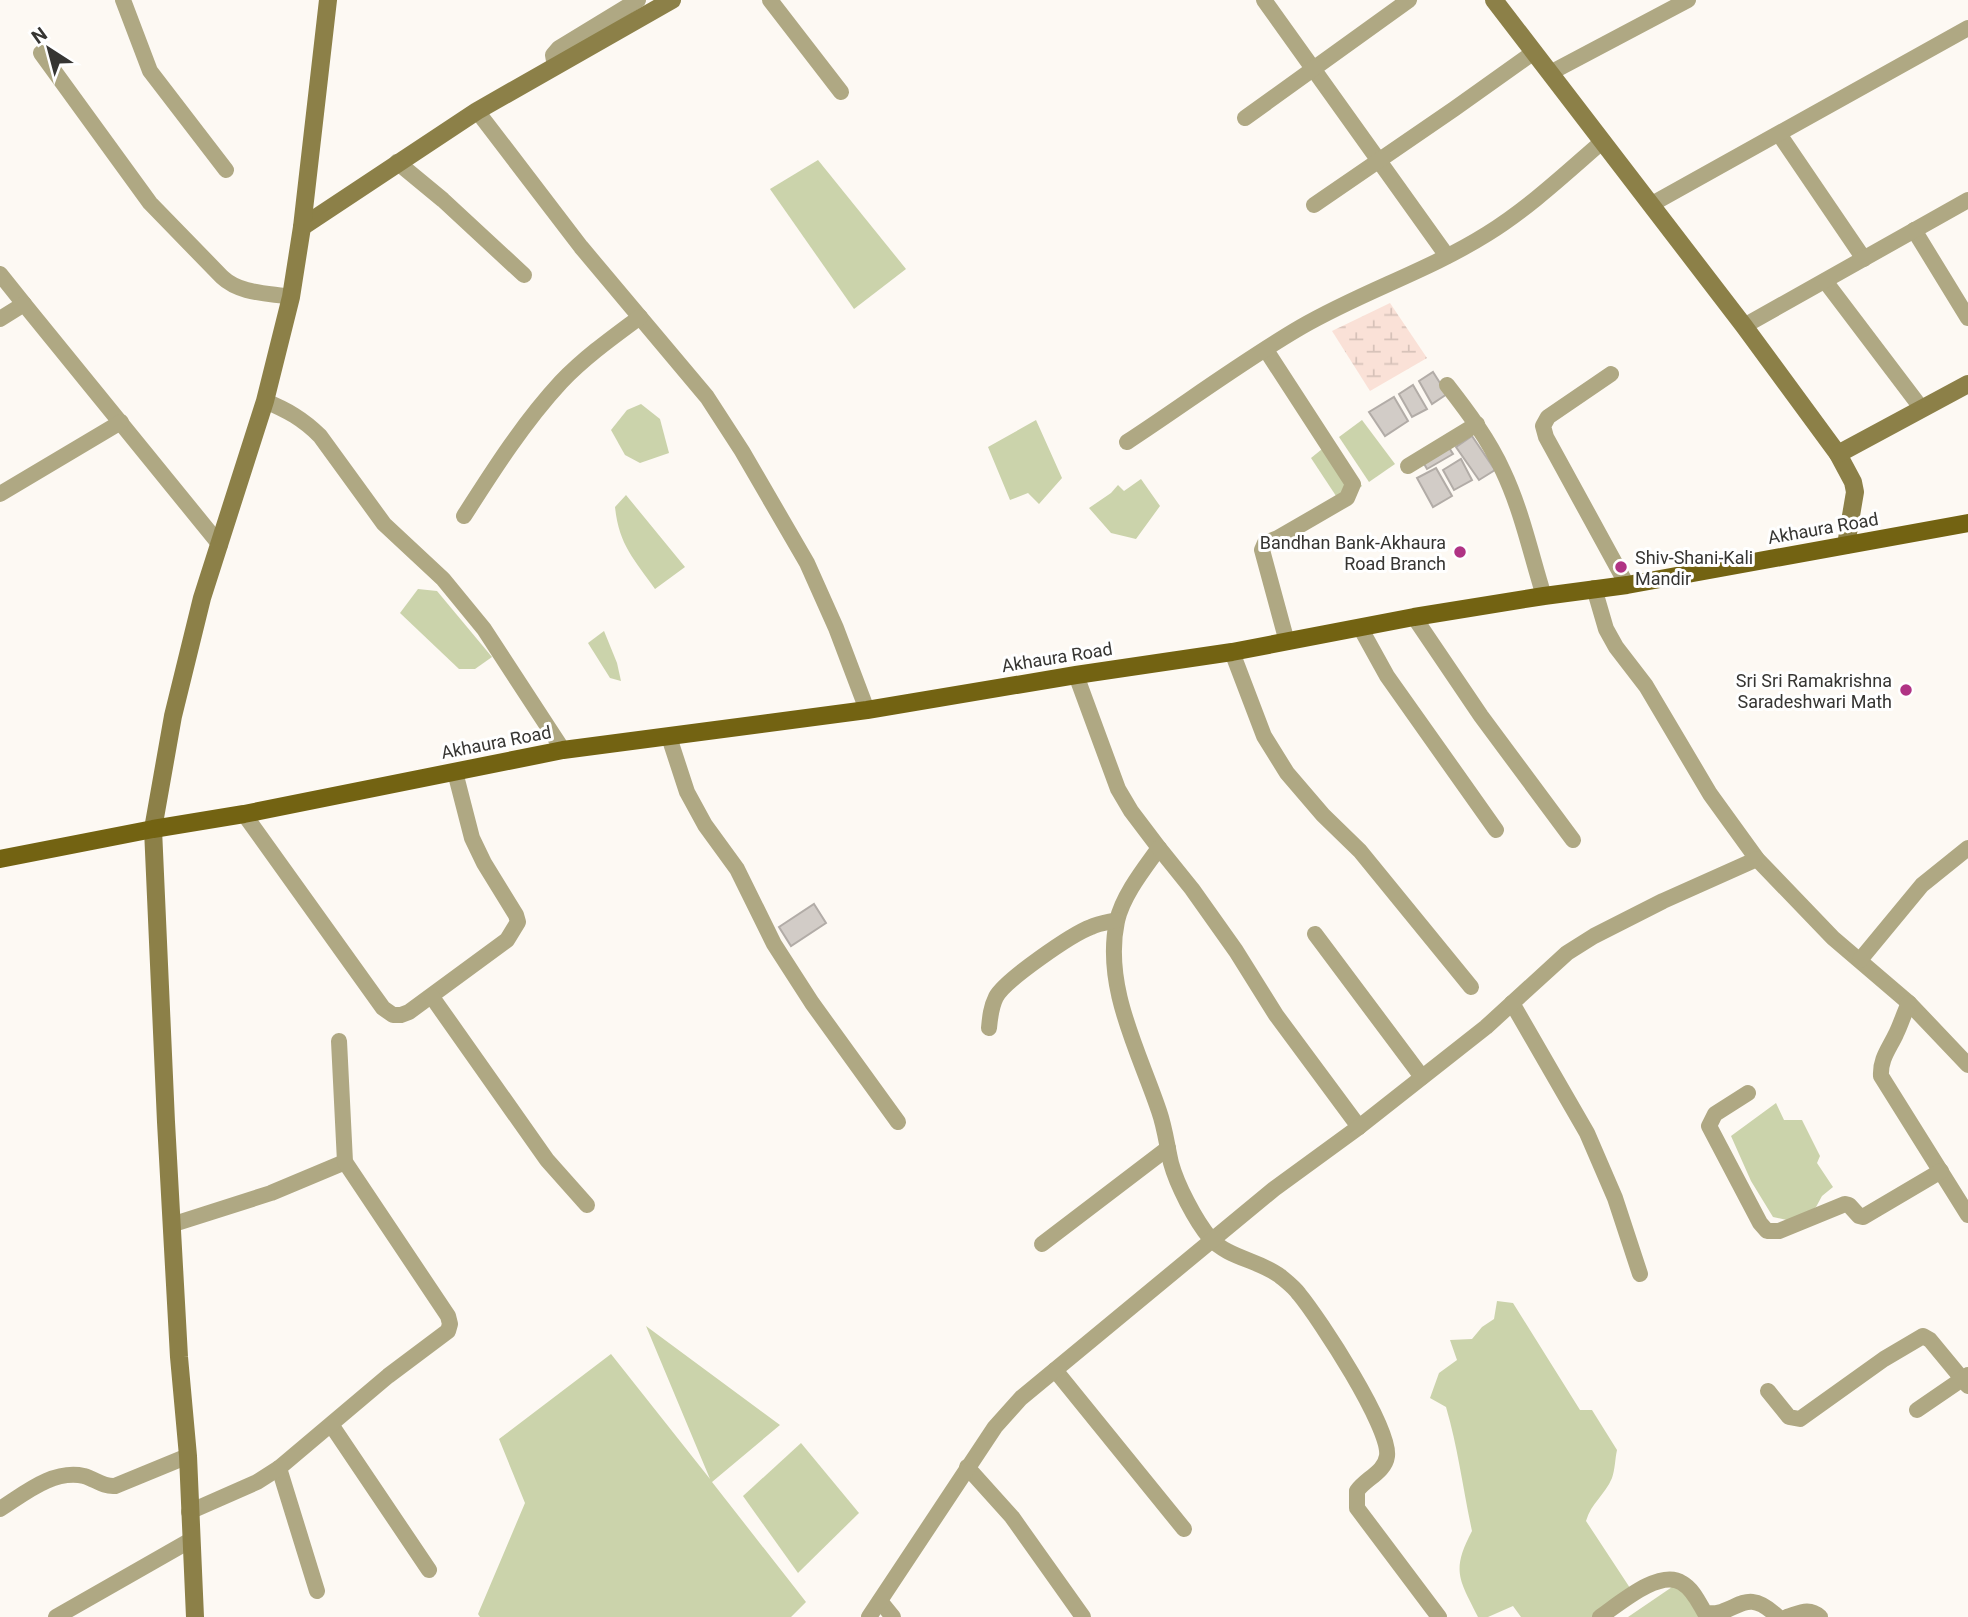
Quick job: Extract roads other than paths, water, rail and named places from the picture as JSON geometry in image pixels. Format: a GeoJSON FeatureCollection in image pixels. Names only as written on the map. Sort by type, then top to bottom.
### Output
{"type":"FeatureCollection","features":[{"type":"Feature","properties":{"kind":"main road","name":"Akhaura Road"},"geometry":{"type":"LineString","coordinates":[[0,859],[244,814],[563,750],[867,710],[1232,652],[1414,617],[1627,585],[1967,525]]}},
{"type":"Feature","properties":{"kind":"street"},"geometry":{"type":"LineString","coordinates":[[123,0],[150,71],[226,170]]}},
{"type":"Feature","properties":{"kind":"street"},"geometry":{"type":"LineString","coordinates":[[195,1617],[188,1456],[166,1122],[153,829],[173,716],[202,598],[265,401],[291,298],[302,227],[328,0]]}},
{"type":"Feature","properties":{"kind":"street"},"geometry":{"type":"LineString","coordinates":[[555,66],[553,55],[559,48],[638,0]]}},
{"type":"Feature","properties":{"kind":"street"},"geometry":{"type":"LineString","coordinates":[[302,227],[477,111],[672,0]]}},
{"type":"Feature","properties":{"kind":"street"},"geometry":{"type":"LineString","coordinates":[[770,0],[841,92]]}},
{"type":"Feature","properties":{"kind":"street"},"geometry":{"type":"LineString","coordinates":[[1264,0],[1447,256]]}},
{"type":"Feature","properties":{"kind":"street"},"geometry":{"type":"LineString","coordinates":[[1245,118],[1409,0]]}},
{"type":"Feature","properties":{"kind":"street"},"geometry":{"type":"LineString","coordinates":[[1494,0],[1652,204],[1838,454],[1853,482],[1855,492],[1846,545]]}},
{"type":"Feature","properties":{"kind":"street"},"geometry":{"type":"LineString","coordinates":[[1550,73],[1688,0]]}},
{"type":"Feature","properties":{"kind":"street"},"geometry":{"type":"LineString","coordinates":[[1652,204],[1968,28]]}},
{"type":"Feature","properties":{"kind":"street"},"geometry":{"type":"LineString","coordinates":[[1314,205],[1534,51]]}},
{"type":"Feature","properties":{"kind":"street"},"geometry":{"type":"LineString","coordinates":[[41,53],[150,203],[226,282],[249,291],[291,298]]}},
{"type":"Feature","properties":{"kind":"street"},"geometry":{"type":"LineString","coordinates":[[477,111],[582,247],[707,397],[742,451],[807,563],[836,628],[867,710]]}},
{"type":"Feature","properties":{"kind":"street"},"geometry":{"type":"LineString","coordinates":[[1779,134],[1864,259]]}},
{"type":"Feature","properties":{"kind":"street"},"geometry":{"type":"LineString","coordinates":[[1127,442],[1298,328],[1345,302],[1447,256],[1486,234],[1530,204],[1603,141]]}},
{"type":"Feature","properties":{"kind":"street"},"geometry":{"type":"LineString","coordinates":[[397,162],[443,200],[524,275]]}},
{"type":"Feature","properties":{"kind":"street"},"geometry":{"type":"LineString","coordinates":[[1744,326],[1968,200]]}},
{"type":"Feature","properties":{"kind":"street"},"geometry":{"type":"LineString","coordinates":[[1914,230],[1968,318]]}},
{"type":"Feature","properties":{"kind":"street"},"geometry":{"type":"LineString","coordinates":[[0,274],[220,545]]}},
{"type":"Feature","properties":{"kind":"street"},"geometry":{"type":"LineString","coordinates":[[1825,281],[1922,409]]}},
{"type":"Feature","properties":{"kind":"street"},"geometry":{"type":"LineString","coordinates":[[0,318],[24,304]]}},
{"type":"Feature","properties":{"kind":"street"},"geometry":{"type":"LineString","coordinates":[[464,516],[502,457],[562,381],[600,346],[640,317]]}},
{"type":"Feature","properties":{"kind":"street"},"geometry":{"type":"LineString","coordinates":[[1266,350],[1353,484],[1347,498],[1265,543],[1262,550],[1287,642]]}},
{"type":"Feature","properties":{"kind":"street"},"geometry":{"type":"LineString","coordinates":[[1611,374],[1548,417],[1543,426],[1546,437],[1627,585]]}},
{"type":"Feature","properties":{"kind":"street"},"geometry":{"type":"LineString","coordinates":[[1838,454],[1968,384]]}},
{"type":"Feature","properties":{"kind":"street"},"geometry":{"type":"LineString","coordinates":[[1447,385],[1476,424],[1503,469],[1544,596]]}},
{"type":"Feature","properties":{"kind":"street"},"geometry":{"type":"LineString","coordinates":[[265,401],[290,411],[320,436],[384,524],[457,595],[484,629],[563,750]]}},
{"type":"Feature","properties":{"kind":"street"},"geometry":{"type":"LineString","coordinates":[[0,494],[121,422]]}},
{"type":"Feature","properties":{"kind":"street"},"geometry":{"type":"LineString","coordinates":[[1408,466],[1476,424]]}},
{"type":"Feature","properties":{"kind":"street"},"geometry":{"type":"LineString","coordinates":[[1594,588],[1606,629],[1616,647],[1646,686],[1710,794],[1757,859],[1833,938],[1860,960],[1968,1065]]}},
{"type":"Feature","properties":{"kind":"street"},"geometry":{"type":"LineString","coordinates":[[1414,617],[1481,716],[1573,840]]}},
{"type":"Feature","properties":{"kind":"street"},"geometry":{"type":"LineString","coordinates":[[1361,629],[1387,676],[1496,830]]}},
{"type":"Feature","properties":{"kind":"street"},"geometry":{"type":"LineString","coordinates":[[1232,652],[1264,736],[1281,765],[1323,815],[1360,851],[1471,987]]}},
{"type":"Feature","properties":{"kind":"street"},"geometry":{"type":"LineString","coordinates":[[1076,675],[1118,789],[1131,811],[1192,889],[1236,951],[1276,1015],[1359,1127]]}},
{"type":"Feature","properties":{"kind":"street"},"geometry":{"type":"LineString","coordinates":[[669,737],[687,792],[705,825],[737,869],[774,944],[812,1003],[898,1122]]}},
{"type":"Feature","properties":{"kind":"street"},"geometry":{"type":"LineString","coordinates":[[244,814],[383,1008],[393,1015],[401,1016],[432,997],[507,940],[518,922],[472,838],[456,772]]}},
{"type":"Feature","properties":{"kind":"street"},"geometry":{"type":"LineString","coordinates":[[1159,848],[1140,874],[1117,920],[1114,956],[1119,992],[1129,1031],[1160,1113],[1171,1164],[1202,1228],[1212,1240],[1224,1249],[1272,1270],[1297,1291],[1360,1389],[1380,1424],[1388,1452],[1383,1465],[1357,1491],[1357,1508],[1439,1617]]}},
{"type":"Feature","properties":{"kind":"street"},"geometry":{"type":"LineString","coordinates":[[1860,960],[1922,885],[1968,848]]}},
{"type":"Feature","properties":{"kind":"street"},"geometry":{"type":"LineString","coordinates":[[869,1617],[967,1467],[1009,1410],[1055,1370],[1274,1189],[1359,1127],[1486,1027],[1567,953],[1663,901],[1757,859]]}},
{"type":"Feature","properties":{"kind":"street"},"geometry":{"type":"LineString","coordinates":[[989,1028],[991,1008],[997,995],[1014,976],[1077,934],[1092,926],[1117,920]]}},
{"type":"Feature","properties":{"kind":"street"},"geometry":{"type":"LineString","coordinates":[[1315,934],[1422,1077]]}},
{"type":"Feature","properties":{"kind":"street"},"geometry":{"type":"LineString","coordinates":[[432,997],[547,1160],[587,1205]]}},
{"type":"Feature","properties":{"kind":"street"},"geometry":{"type":"LineString","coordinates":[[1512,1003],[1587,1133],[1611,1188],[1640,1274]]}},
{"type":"Feature","properties":{"kind":"street"},"geometry":{"type":"LineString","coordinates":[[1908,1006],[1886,1052],[1881,1076],[1968,1215]]}},
{"type":"Feature","properties":{"kind":"street"},"geometry":{"type":"LineString","coordinates":[[189,1513],[257,1482],[279,1468],[388,1376],[443,1337],[450,1324],[448,1316],[418,1269],[345,1162],[338,1041]]}},
{"type":"Feature","properties":{"kind":"street"},"geometry":{"type":"LineString","coordinates":[[1748,1093],[1715,1114],[1709,1126],[1759,1223],[1767,1231],[1779,1231],[1845,1204],[1863,1217],[1941,1171]]}},
{"type":"Feature","properties":{"kind":"street"},"geometry":{"type":"LineString","coordinates":[[1042,1244],[1168,1148]]}},
{"type":"Feature","properties":{"kind":"street"},"geometry":{"type":"LineString","coordinates":[[174,1224],[271,1193],[345,1162]]}},
{"type":"Feature","properties":{"kind":"street"},"geometry":{"type":"LineString","coordinates":[[1768,1391],[1789,1417],[1800,1419],[1884,1359],[1923,1336],[1930,1339],[1966,1380],[1917,1410]]}},
{"type":"Feature","properties":{"kind":"street"},"geometry":{"type":"LineString","coordinates":[[1055,1370],[1184,1529]]}},
{"type":"Feature","properties":{"kind":"street"},"geometry":{"type":"LineString","coordinates":[[332,1426],[429,1570]]}},
{"type":"Feature","properties":{"kind":"street"},"geometry":{"type":"LineString","coordinates":[[0,1509],[56,1477],[86,1476],[109,1487],[188,1456]]}},
{"type":"Feature","properties":{"kind":"street"},"geometry":{"type":"LineString","coordinates":[[967,1467],[1013,1517],[1083,1617]]}},
{"type":"Feature","properties":{"kind":"street"},"geometry":{"type":"LineString","coordinates":[[279,1468],[317,1591]]}},
{"type":"Feature","properties":{"kind":"street"},"geometry":{"type":"LineString","coordinates":[[57,1617],[191,1540]]}},
{"type":"Feature","properties":{"kind":"street"},"geometry":{"type":"LineString","coordinates":[[1600,1617],[1647,1586],[1667,1579],[1674,1579],[1686,1586],[1706,1613],[1722,1614],[1752,1602],[1766,1606],[1778,1617]]}},
{"type":"Feature","properties":{"kind":"street"},"geometry":{"type":"LineString","coordinates":[[880,1601],[893,1617]]}},
{"type":"Feature","properties":{"kind":"street"},"geometry":{"type":"LineString","coordinates":[[1787,1617],[1803,1611],[1811,1611],[1820,1617]]}},
{"type":"Feature","properties":{"kind":"place","name":"Bandhan Bank-Akhaura Road Branch"},"geometry":{"type":"Point","coordinates":[1460,552]}},
{"type":"Feature","properties":{"kind":"place","name":"Shiv-Shani-Kali Mandir"},"geometry":{"type":"Point","coordinates":[1621,567]}},
{"type":"Feature","properties":{"kind":"place","name":"Sri Sri Ramakrishna Saradeshwari Math"},"geometry":{"type":"Point","coordinates":[1906,690]}}]}
